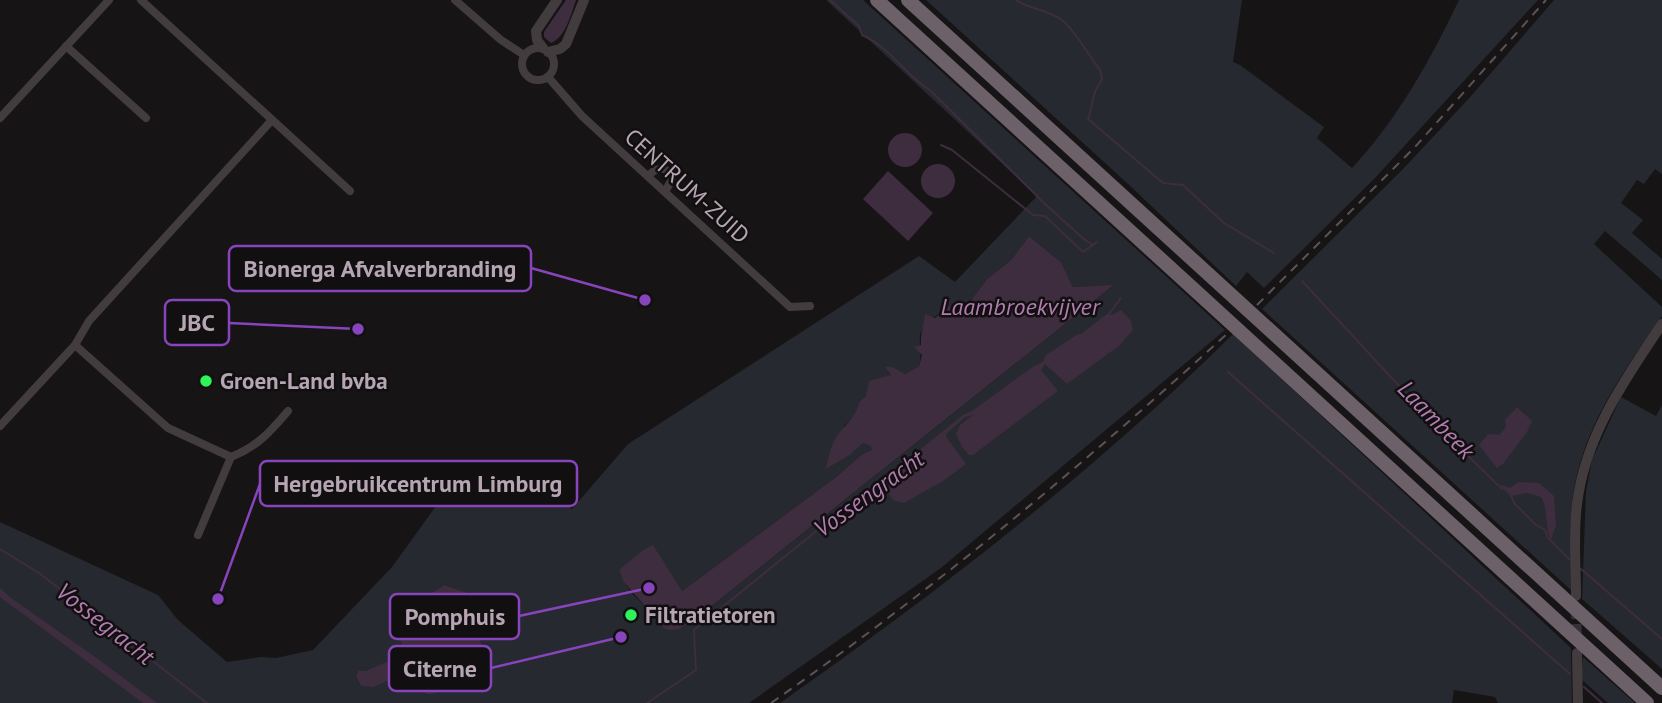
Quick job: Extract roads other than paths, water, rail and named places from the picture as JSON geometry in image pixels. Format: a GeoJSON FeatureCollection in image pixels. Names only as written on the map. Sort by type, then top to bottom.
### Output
{"type":"FeatureCollection","features":[{"type":"Feature","properties":{"kind":"highway"},"geometry":{"type":"LineString","coordinates":[[877,0],[1647,703]]}},
{"type":"Feature","properties":{"kind":"highway"},"geometry":{"type":"LineString","coordinates":[[908,0],[1662,688]]}},
{"type":"Feature","properties":{"kind":"street"},"geometry":{"type":"LineString","coordinates":[[0,118],[109,0]]}},
{"type":"Feature","properties":{"kind":"street"},"geometry":{"type":"LineString","coordinates":[[142,0],[350,191]]}},
{"type":"Feature","properties":{"kind":"street"},"geometry":{"type":"LineString","coordinates":[[455,0],[501,40],[524,55]]}},
{"type":"Feature","properties":{"kind":"street"},"geometry":{"type":"LineString","coordinates":[[557,0],[536,31],[537,40],[545,50],[552,57],[554,65],[548,77],[540,81],[527,77],[521,64],[524,55],[531,49],[545,50],[560,50],[566,44],[584,0]]}},
{"type":"Feature","properties":{"kind":"street"},"geometry":{"type":"LineString","coordinates":[[66,46],[146,118]]}},
{"type":"Feature","properties":{"kind":"street","name":"CENTRUM-ZUID"},"geometry":{"type":"LineString","coordinates":[[548,77],[582,116],[790,307],[810,306]]}},
{"type":"Feature","properties":{"kind":"street"},"geometry":{"type":"LineString","coordinates":[[0,426],[75,345],[89,321],[272,120]]}},
{"type":"Feature","properties":{"kind":"street"},"geometry":{"type":"LineString","coordinates":[[648,176],[657,169],[668,171],[673,179],[665,192]]}},
{"type":"Feature","properties":{"kind":"street"},"geometry":{"type":"LineString","coordinates":[[1576,596],[1577,504],[1584,471],[1608,408],[1662,324]]}},
{"type":"Feature","properties":{"kind":"street"},"geometry":{"type":"LineString","coordinates":[[75,345],[158,421],[231,457]]}},
{"type":"Feature","properties":{"kind":"street"},"geometry":{"type":"LineString","coordinates":[[198,534],[231,457],[261,441],[288,411]]}},
{"type":"Feature","properties":{"kind":"street"},"geometry":{"type":"LineString","coordinates":[[1577,653],[1578,703]]}},
{"type":"Feature","properties":{"kind":"water"},"geometry":{"type":"Polygon","coordinates":[[[566,0],[576,0],[561,36],[551,43],[544,37],[544,32],[566,0]]]}},
{"type":"Feature","properties":{"kind":"water"},"geometry":{"type":"Polygon","coordinates":[[[905,133],[917,138],[922,150],[917,162],[905,167],[893,162],[888,150],[893,138],[905,133]]]}},
{"type":"Feature","properties":{"kind":"water"},"geometry":{"type":"Polygon","coordinates":[[[938,164],[950,169],[955,181],[950,193],[938,198],[926,193],[921,181],[926,169],[938,164]]]}},
{"type":"Feature","properties":{"kind":"water"},"geometry":{"type":"Polygon","coordinates":[[[888,171],[933,213],[908,241],[863,199],[888,171]]]}},
{"type":"Feature","properties":{"kind":"water","name":"Laambroekvijver"},"geometry":{"type":"Polygon","coordinates":[[[1029,236],[1061,262],[1073,287],[1114,285],[694,620],[680,628],[665,629],[623,581],[619,570],[653,545],[682,591],[836,477],[861,455],[872,450],[871,446],[863,443],[851,454],[826,469],[834,441],[855,413],[859,402],[866,396],[869,381],[891,375],[885,367],[892,367],[905,374],[919,366],[922,355],[914,347],[921,345],[925,314],[935,318],[949,306],[964,309],[987,279],[1011,260],[1029,236]]]}},
{"type":"Feature","properties":{"kind":"water"},"geometry":{"type":"Polygon","coordinates":[[[1121,310],[1131,321],[1133,330],[1120,345],[1067,384],[1045,364],[1041,370],[1058,391],[973,455],[969,455],[962,447],[956,434],[960,425],[973,415],[965,417],[946,434],[966,464],[943,481],[904,503],[893,500],[881,482],[850,506],[849,504],[963,415],[1043,362],[1046,355],[1107,314],[1112,315],[1121,310]]]}},
{"type":"Feature","properties":{"kind":"water"},"geometry":{"type":"Polygon","coordinates":[[[1517,407],[1532,421],[1527,432],[1497,468],[1479,445],[1488,434],[1499,435],[1506,427],[1505,420],[1517,407]]]}},
{"type":"Feature","properties":{"kind":"water"},"geometry":{"type":"Polygon","coordinates":[[[1518,482],[1539,483],[1554,496],[1556,525],[1551,540],[1541,497],[1527,493],[1511,496],[1500,486],[1510,488],[1518,482]]]}},
{"type":"Feature","properties":{"kind":"water"},"geometry":{"type":"Polygon","coordinates":[[[444,585],[477,596],[517,602],[519,611],[479,635],[488,660],[451,687],[427,694],[411,686],[441,674],[444,666],[443,656],[434,650],[424,649],[408,672],[373,687],[361,686],[356,676],[358,671],[365,671],[398,657],[403,646],[394,629],[408,608],[444,585]]]}},
{"type":"Feature","properties":{"kind":"water"},"geometry":{"type":"Polygon","coordinates":[[[0,588],[157,703],[143,703],[0,597],[0,588]]]}},
{"type":"Feature","properties":{"kind":"waterway"},"geometry":{"type":"LineString","coordinates":[[830,0],[859,26],[862,35],[881,47],[931,91],[1046,205],[1093,245]]}},
{"type":"Feature","properties":{"kind":"waterway","name":"Laambeek"},"geometry":{"type":"LineString","coordinates":[[1016,0],[1052,14],[1068,26],[1100,70],[1102,79],[1099,85]]}},
{"type":"Feature","properties":{"kind":"waterway","name":"Laambeek"},"geometry":{"type":"LineString","coordinates":[[1098,86],[1088,119],[1163,183],[1183,185],[1224,223],[1274,253]]}},
{"type":"Feature","properties":{"kind":"waterway"},"geometry":{"type":"LineString","coordinates":[[941,145],[952,150],[1033,215],[1045,216],[1083,252],[1097,242]]}},
{"type":"Feature","properties":{"kind":"waterway","name":"Laambeek"},"geometry":{"type":"LineString","coordinates":[[1302,281],[1426,415],[1502,489]]}},
{"type":"Feature","properties":{"kind":"waterway","name":"Vossengracht"},"geometry":{"type":"LineString","coordinates":[[1109,314],[1121,298]]}},
{"type":"Feature","properties":{"kind":"waterway"},"geometry":{"type":"LineString","coordinates":[[1228,372],[1570,674]]}},
{"type":"Feature","properties":{"kind":"waterway","name":"Laambeek"},"geometry":{"type":"LineString","coordinates":[[1510,494],[1515,504],[1545,530],[1548,538],[1569,559]]}},
{"type":"Feature","properties":{"kind":"waterway","name":"Vossengracht"},"geometry":{"type":"LineString","coordinates":[[647,703],[696,670],[694,630],[851,503]]}},
{"type":"Feature","properties":{"kind":"waterway","name":"Vossegracht"},"geometry":{"type":"LineString","coordinates":[[0,549],[39,573],[207,703]]}},
{"type":"Feature","properties":{"kind":"waterway","name":"Laambeek"},"geometry":{"type":"LineString","coordinates":[[1581,569],[1662,639]]}},
{"type":"Feature","properties":{"kind":"waterway"},"geometry":{"type":"LineString","coordinates":[[1584,687],[1602,703]]}},
{"type":"Feature","properties":{"kind":"tunnel"},"geometry":{"type":"LineString","coordinates":[[1576,609],[1577,642]]}},
{"type":"Feature","properties":{"kind":"railway"},"geometry":{"type":"LineString","coordinates":[[1257,305],[1415,147],[1546,0]]}},
{"type":"Feature","properties":{"kind":"railway"},"geometry":{"type":"LineString","coordinates":[[771,703],[890,616],[1006,526],[1228,333]]}},
{"type":"Feature","properties":{"kind":"place","name":"Bionerga Afvalverbranding"},"geometry":{"type":"Point","coordinates":[645,300]}},
{"type":"Feature","properties":{"kind":"place","name":"JBC"},"geometry":{"type":"Point","coordinates":[358,329]}},
{"type":"Feature","properties":{"kind":"place","name":"Groen-Land bvba"},"geometry":{"type":"Point","coordinates":[206,381]}},
{"type":"Feature","properties":{"kind":"place","name":"Pomphuis"},"geometry":{"type":"Point","coordinates":[649,588]}},
{"type":"Feature","properties":{"kind":"place","name":"Hergebruikcentrum Limburg"},"geometry":{"type":"Point","coordinates":[218,599]}},
{"type":"Feature","properties":{"kind":"place","name":"Filtratietoren"},"geometry":{"type":"Point","coordinates":[631,615]}},
{"type":"Feature","properties":{"kind":"place","name":"Citerne"},"geometry":{"type":"Point","coordinates":[621,637]}}]}
